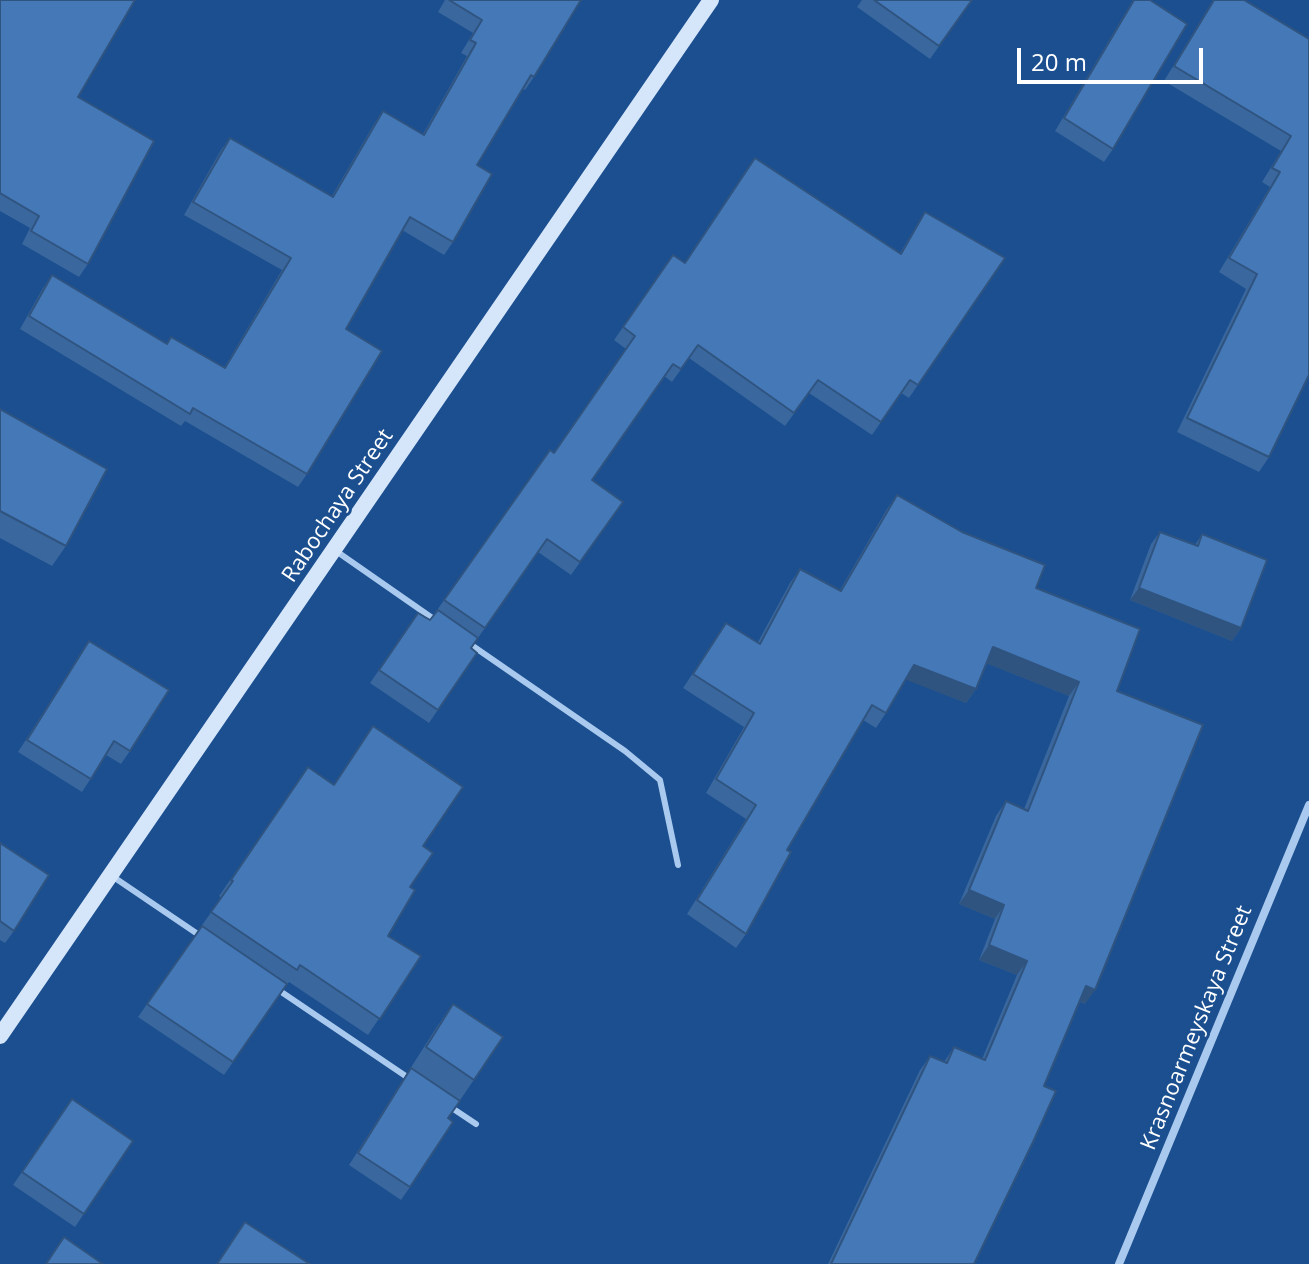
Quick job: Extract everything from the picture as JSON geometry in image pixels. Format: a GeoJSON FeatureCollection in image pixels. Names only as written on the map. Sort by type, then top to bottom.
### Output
{"type":"FeatureCollection","features":[{"type":"Feature","properties":{"kind":"main road","name":"Rabochaya Street"},"geometry":{"type":"LineString","coordinates":[[0,1036],[711,0]]}},
{"type":"Feature","properties":{"kind":"street","name":"Krasnoarmeyskaya Street"},"geometry":{"type":"LineString","coordinates":[[1119,1264],[1309,805]]}},
{"type":"Feature","properties":{"kind":"lane"},"geometry":{"type":"LineString","coordinates":[[335,550],[448,629]]}},
{"type":"Feature","properties":{"kind":"lane"},"geometry":{"type":"LineString","coordinates":[[461,638],[625,751],[660,780],[678,865]]}},
{"type":"Feature","properties":{"kind":"lane"},"geometry":{"type":"LineString","coordinates":[[110,875],[215,946]]}},
{"type":"Feature","properties":{"kind":"lane"},"geometry":{"type":"LineString","coordinates":[[267,982],[411,1079]]}},
{"type":"Feature","properties":{"kind":"lane"},"geometry":{"type":"LineString","coordinates":[[437,1097],[476,1124]]}},
{"type":"Feature","properties":{"kind":"building"},"geometry":{"type":"Polygon","coordinates":[[[0,0],[135,0],[78,97],[154,141],[88,264],[31,231],[39,216],[0,193],[0,0]]]}},
{"type":"Feature","properties":{"kind":"building"},"geometry":{"type":"Polygon","coordinates":[[[449,0],[581,0],[477,165],[492,174],[453,242],[410,217],[346,329],[382,351],[307,474],[193,408],[190,414],[29,316],[52,275],[167,344],[171,337],[225,368],[291,258],[193,202],[230,138],[333,197],[383,111],[424,135],[476,43],[470,40],[482,20],[449,0]]]}},
{"type":"Feature","properties":{"kind":"building"},"geometry":{"type":"Polygon","coordinates":[[[874,0],[972,0],[939,46],[874,0]]]}},
{"type":"Feature","properties":{"kind":"building"},"geometry":{"type":"Polygon","coordinates":[[[1134,0],[1150,0],[1187,24],[1113,149],[1064,118],[1134,0]]]}},
{"type":"Feature","properties":{"kind":"building"},"geometry":{"type":"Polygon","coordinates":[[[1214,0],[1244,0],[1309,39],[1309,375],[1269,457],[1187,418],[1257,274],[1229,258],[1280,172],[1272,168],[1291,136],[1174,66],[1214,0]]]}},
{"type":"Feature","properties":{"kind":"building"},"geometry":{"type":"Polygon","coordinates":[[[755,158],[901,254],[925,212],[1005,258],[918,385],[910,380],[881,422],[818,380],[794,413],[698,345],[681,369],[673,364],[592,480],[623,502],[580,562],[547,539],[485,628],[444,600],[550,450],[554,453],[635,336],[623,327],[673,255],[685,263],[755,158]]]}},
{"type":"Feature","properties":{"kind":"building"},"geometry":{"type":"Polygon","coordinates":[[[0,409],[107,469],[66,546],[0,511],[0,409]]]}},
{"type":"Feature","properties":{"kind":"building"},"geometry":{"type":"Polygon","coordinates":[[[897,495],[962,532],[1045,565],[1036,588],[1140,629],[1117,691],[1203,725],[1095,990],[1086,986],[1044,1086],[1056,1091],[974,1264],[831,1264],[930,1056],[947,1063],[954,1047],[985,1060],[1027,961],[989,945],[1004,905],[969,890],[1006,801],[1028,811],[1079,682],[993,647],[976,689],[914,665],[886,713],[872,705],[787,850],[791,852],[746,934],[697,900],[756,805],[716,779],[754,713],[693,674],[726,623],[760,644],[800,569],[841,591],[897,495]]]}},
{"type":"Feature","properties":{"kind":"building"},"geometry":{"type":"Polygon","coordinates":[[[1160,532],[1198,546],[1202,534],[1267,560],[1241,628],[1139,588],[1160,532]]]}},
{"type":"Feature","properties":{"kind":"building"},"geometry":{"type":"Polygon","coordinates":[[[438,610],[478,638],[471,648],[477,653],[438,710],[379,670],[418,613],[430,620],[438,610]]]}},
{"type":"Feature","properties":{"kind":"building"},"geometry":{"type":"Polygon","coordinates":[[[89,641],[169,690],[130,751],[114,741],[91,779],[27,740],[89,641]]]}},
{"type":"Feature","properties":{"kind":"building"},"geometry":{"type":"Polygon","coordinates":[[[373,726],[463,787],[423,846],[433,853],[410,887],[415,890],[388,936],[421,956],[380,1019],[300,965],[297,970],[211,912],[308,767],[334,785],[373,726]]]}},
{"type":"Feature","properties":{"kind":"building"},"geometry":{"type":"Polygon","coordinates":[[[0,843],[49,875],[14,931],[0,921],[0,843]]]}},
{"type":"Feature","properties":{"kind":"building"},"geometry":{"type":"Polygon","coordinates":[[[202,926],[287,984],[233,1062],[147,1004],[202,926]]]}},
{"type":"Feature","properties":{"kind":"building"},"geometry":{"type":"Polygon","coordinates":[[[453,1004],[503,1037],[474,1080],[426,1047],[453,1004]]]}},
{"type":"Feature","properties":{"kind":"building"},"geometry":{"type":"Polygon","coordinates":[[[411,1068],[460,1101],[448,1118],[453,1122],[410,1187],[358,1153],[411,1068]]]}},
{"type":"Feature","properties":{"kind":"building"},"geometry":{"type":"Polygon","coordinates":[[[72,1099],[133,1141],[84,1214],[22,1172],[72,1099]]]}},
{"type":"Feature","properties":{"kind":"building"},"geometry":{"type":"Polygon","coordinates":[[[245,1222],[310,1264],[217,1264],[245,1222]]]}},
{"type":"Feature","properties":{"kind":"building"},"geometry":{"type":"Polygon","coordinates":[[[64,1237],[103,1264],[46,1264],[64,1237]]]}}]}
